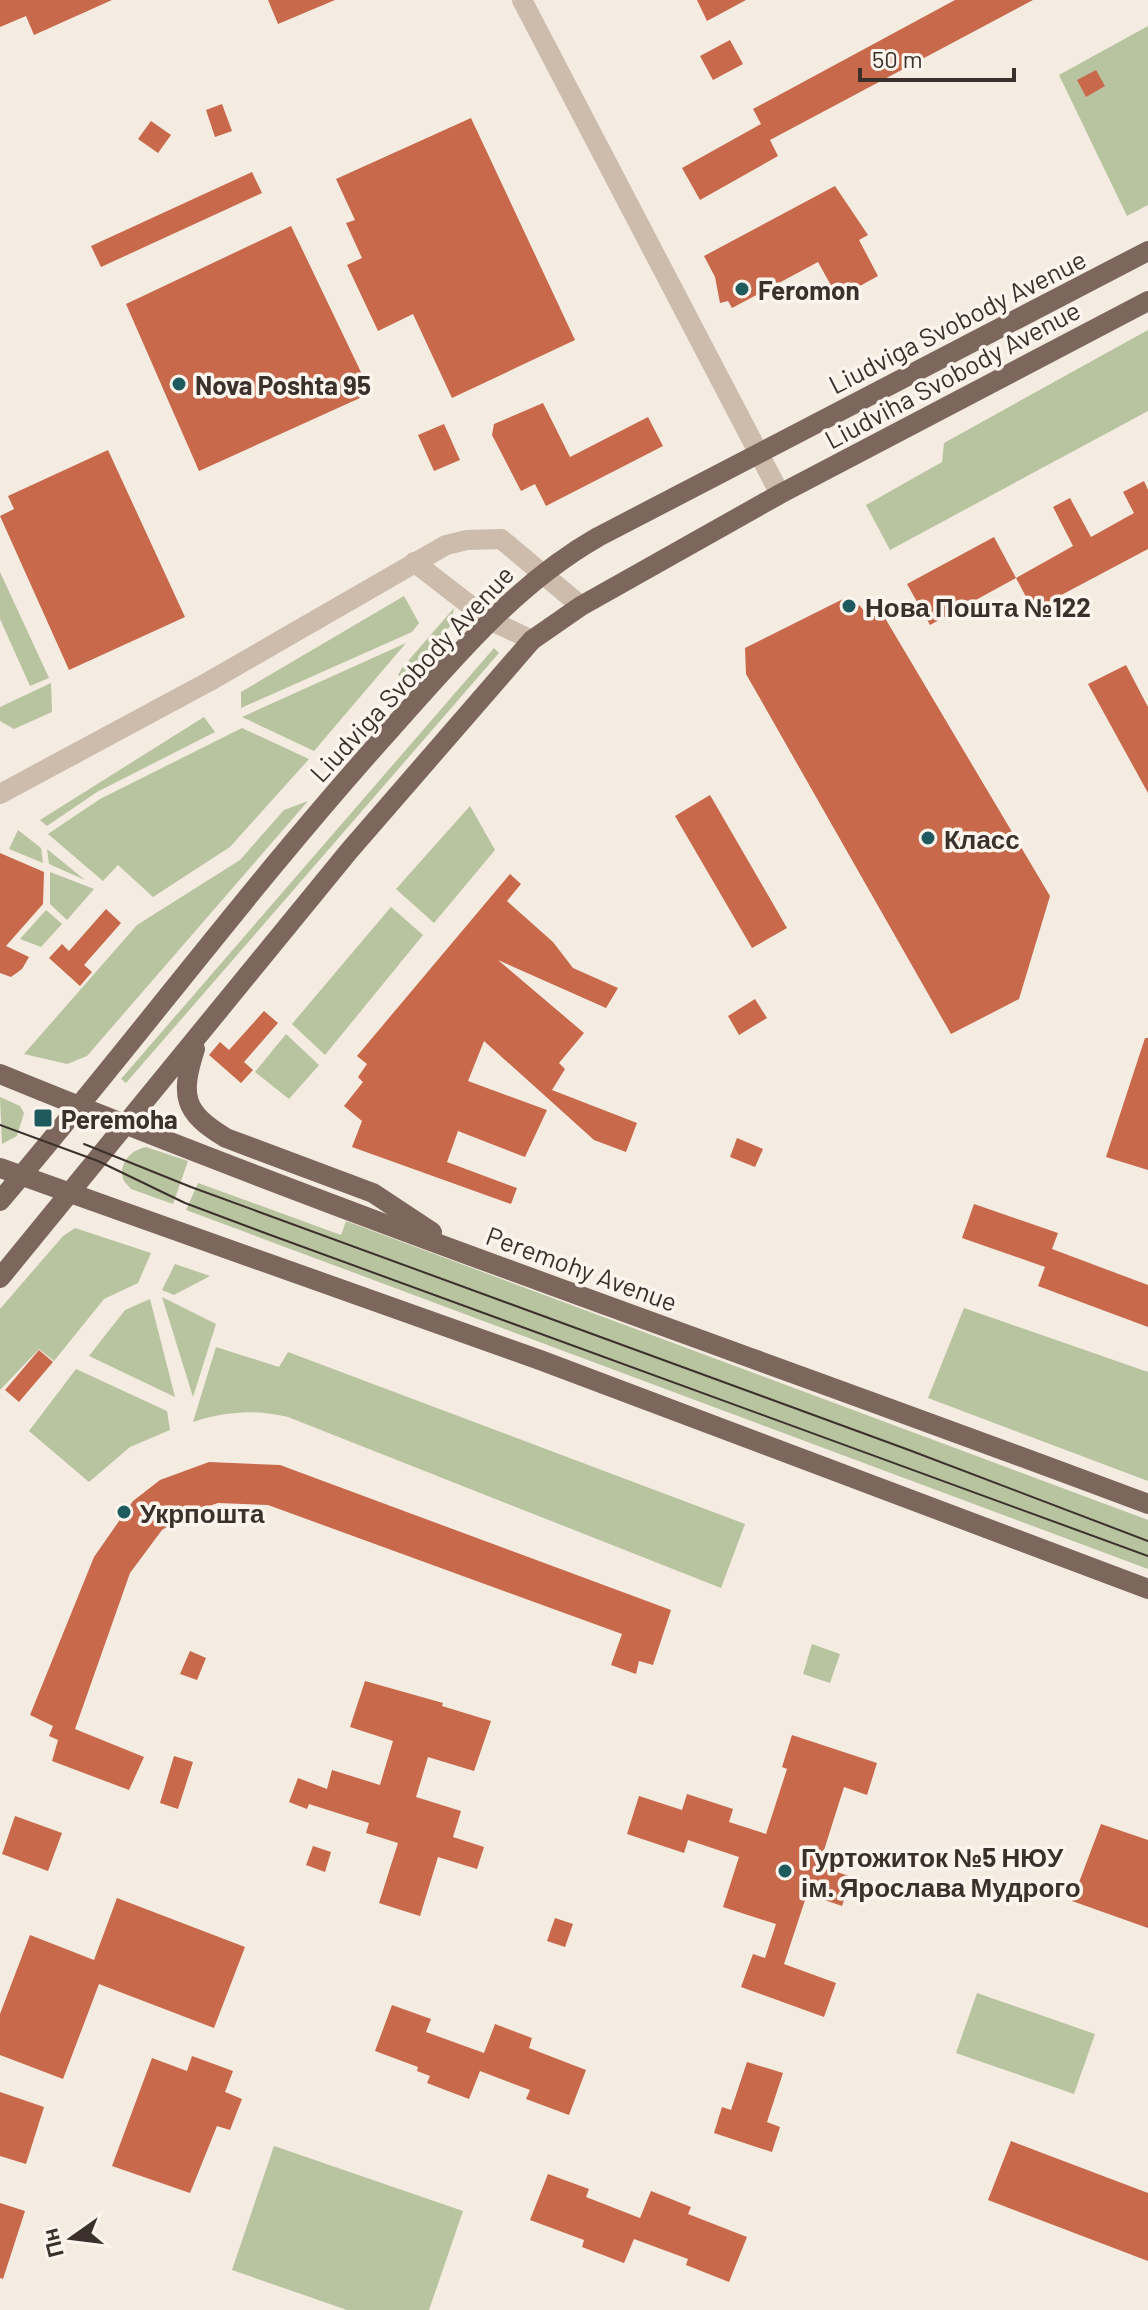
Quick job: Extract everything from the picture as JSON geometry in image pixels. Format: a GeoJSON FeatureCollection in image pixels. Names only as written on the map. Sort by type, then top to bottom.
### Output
{"type":"FeatureCollection","features":[{"type":"Feature","properties":{"kind":"main road","name":"Liudviha Svobody Avenue"},"geometry":{"type":"LineString","coordinates":[[760,453],[1148,251]]}},
{"type":"Feature","properties":{"kind":"main road","name":"Liudviha Svobody Avenue"},"geometry":{"type":"LineString","coordinates":[[780,494],[1148,301]]}},
{"type":"Feature","properties":{"kind":"main road","name":"Liudviga Svobody Avenue"},"geometry":{"type":"LineString","coordinates":[[0,1201],[305,825],[489,620],[541,572],[598,537],[760,453]]}},
{"type":"Feature","properties":{"kind":"main road"},"geometry":{"type":"LineString","coordinates":[[0,1278],[71,1195],[349,851],[532,640],[581,606],[780,494]]}},
{"type":"Feature","properties":{"kind":"main road"},"geometry":{"type":"LineString","coordinates":[[199,1036],[185,1092],[189,1106],[208,1127],[226,1138],[373,1193],[462,1252]]}},
{"type":"Feature","properties":{"kind":"main road","name":"Peremohy Avenue"},"geometry":{"type":"LineString","coordinates":[[0,1074],[462,1252],[1148,1504]]}},
{"type":"Feature","properties":{"kind":"main road"},"geometry":{"type":"LineString","coordinates":[[0,1168],[540,1360],[1148,1589]]}},
{"type":"Feature","properties":{"kind":"street"},"geometry":{"type":"LineString","coordinates":[[522,0],[780,494]]}},
{"type":"Feature","properties":{"kind":"street"},"geometry":{"type":"LineString","coordinates":[[0,794],[210,681],[446,545],[501,539],[581,606]]}},
{"type":"Feature","properties":{"kind":"street"},"geometry":{"type":"LineString","coordinates":[[414,562],[489,620],[532,640]]}},
{"type":"Feature","properties":{"kind":"green space"},"geometry":{"type":"Polygon","coordinates":[[[1148,26],[1148,205],[1127,216],[1059,75],[1148,26]]]}},
{"type":"Feature","properties":{"kind":"green space"},"geometry":{"type":"Polygon","coordinates":[[[1148,330],[1148,411],[890,550],[866,505],[942,462],[944,443],[1148,330]]]}},
{"type":"Feature","properties":{"kind":"green space"},"geometry":{"type":"Polygon","coordinates":[[[0,572],[49,678],[30,686],[0,619],[0,572]]]}},
{"type":"Feature","properties":{"kind":"green space"},"geometry":{"type":"Polygon","coordinates":[[[404,596],[419,623],[412,632],[241,708],[241,692],[404,596]]]}},
{"type":"Feature","properties":{"kind":"green space"},"geometry":{"type":"Polygon","coordinates":[[[454,608],[451,625],[405,680],[398,675],[402,668],[454,608]]]}},
{"type":"Feature","properties":{"kind":"green space"},"geometry":{"type":"Polygon","coordinates":[[[406,643],[314,751],[242,717],[406,643]]]}},
{"type":"Feature","properties":{"kind":"green space"},"geometry":{"type":"Polygon","coordinates":[[[494,648],[499,653],[126,1083],[121,1079],[494,648]]]}},
{"type":"Feature","properties":{"kind":"green space"},"geometry":{"type":"Polygon","coordinates":[[[51,683],[52,712],[14,729],[0,721],[0,707],[51,683]]]}},
{"type":"Feature","properties":{"kind":"green space"},"geometry":{"type":"Polygon","coordinates":[[[204,717],[215,732],[97,792],[47,826],[40,820],[204,717]]]}},
{"type":"Feature","properties":{"kind":"green space"},"geometry":{"type":"Polygon","coordinates":[[[242,728],[309,759],[230,847],[153,897],[118,865],[103,881],[48,834],[100,799],[242,728]]]}},
{"type":"Feature","properties":{"kind":"green space"},"geometry":{"type":"Polygon","coordinates":[[[308,801],[87,1056],[67,1064],[24,1054],[137,925],[240,860],[284,810],[308,801]]]}},
{"type":"Feature","properties":{"kind":"green space"},"geometry":{"type":"Polygon","coordinates":[[[470,806],[495,850],[434,923],[396,889],[470,806]]]}},
{"type":"Feature","properties":{"kind":"green space"},"geometry":{"type":"Polygon","coordinates":[[[18,830],[41,848],[43,863],[9,849],[18,830]]]}},
{"type":"Feature","properties":{"kind":"green space"},"geometry":{"type":"Polygon","coordinates":[[[47,849],[85,880],[49,864],[47,849]]]}},
{"type":"Feature","properties":{"kind":"green space"},"geometry":{"type":"Polygon","coordinates":[[[50,872],[94,889],[67,920],[50,904],[50,872]]]}},
{"type":"Feature","properties":{"kind":"green space"},"geometry":{"type":"Polygon","coordinates":[[[391,907],[423,935],[325,1055],[292,1024],[391,907]]]}},
{"type":"Feature","properties":{"kind":"green space"},"geometry":{"type":"Polygon","coordinates":[[[46,910],[62,924],[41,947],[20,939],[46,910]]]}},
{"type":"Feature","properties":{"kind":"green space"},"geometry":{"type":"Polygon","coordinates":[[[286,1034],[319,1065],[289,1099],[255,1072],[286,1034]]]}},
{"type":"Feature","properties":{"kind":"green space"},"geometry":{"type":"Polygon","coordinates":[[[0,1097],[20,1106],[24,1113],[17,1136],[2,1144],[0,1097]]]}},
{"type":"Feature","properties":{"kind":"green space"},"geometry":{"type":"Polygon","coordinates":[[[146,1147],[188,1161],[173,1204],[131,1189],[124,1181],[122,1169],[126,1159],[146,1147]]]}},
{"type":"Feature","properties":{"kind":"green space"},"geometry":{"type":"Polygon","coordinates":[[[198,1183],[341,1235],[346,1221],[1148,1520],[1148,1569],[186,1210],[198,1183]]]}},
{"type":"Feature","properties":{"kind":"green space"},"geometry":{"type":"Polygon","coordinates":[[[75,1228],[151,1253],[138,1283],[104,1299],[54,1361],[39,1349],[0,1390],[0,1309],[63,1236],[75,1228]]]}},
{"type":"Feature","properties":{"kind":"green space"},"geometry":{"type":"Polygon","coordinates":[[[175,1264],[210,1276],[174,1295],[162,1290],[175,1264]]]}},
{"type":"Feature","properties":{"kind":"green space"},"geometry":{"type":"Polygon","coordinates":[[[162,1297],[216,1324],[193,1397],[162,1297]]]}},
{"type":"Feature","properties":{"kind":"green space"},"geometry":{"type":"Polygon","coordinates":[[[150,1299],[175,1397],[89,1356],[125,1310],[150,1299]]]}},
{"type":"Feature","properties":{"kind":"green space"},"geometry":{"type":"Polygon","coordinates":[[[964,1308],[1148,1372],[1148,1481],[928,1398],[964,1308]]]}},
{"type":"Feature","properties":{"kind":"green space"},"geometry":{"type":"Polygon","coordinates":[[[216,1347],[279,1367],[288,1352],[745,1524],[721,1588],[288,1417],[240,1412],[193,1422],[216,1347]]]}},
{"type":"Feature","properties":{"kind":"green space"},"geometry":{"type":"Polygon","coordinates":[[[76,1369],[167,1411],[170,1430],[130,1447],[89,1482],[29,1431],[76,1369]]]}},
{"type":"Feature","properties":{"kind":"green space"},"geometry":{"type":"Polygon","coordinates":[[[812,1644],[840,1654],[830,1683],[803,1674],[812,1644]]]}},
{"type":"Feature","properties":{"kind":"green space"},"geometry":{"type":"Polygon","coordinates":[[[977,1993],[1095,2034],[1074,2094],[956,2053],[977,1993]]]}},
{"type":"Feature","properties":{"kind":"green space"},"geometry":{"type":"Polygon","coordinates":[[[274,2146],[463,2211],[429,2310],[347,2310],[232,2270],[274,2146]]]}},
{"type":"Feature","properties":{"kind":"building"},"geometry":{"type":"Polygon","coordinates":[[[0,0],[112,0],[34,35],[26,16],[0,27],[0,0]]]}},
{"type":"Feature","properties":{"kind":"building"},"geometry":{"type":"Polygon","coordinates":[[[268,0],[335,0],[278,24],[268,0]]]}},
{"type":"Feature","properties":{"kind":"building"},"geometry":{"type":"Polygon","coordinates":[[[697,0],[746,0],[707,21],[697,0]]]}},
{"type":"Feature","properties":{"kind":"building"},"geometry":{"type":"Polygon","coordinates":[[[955,0],[1033,0],[770,140],[778,156],[700,200],[682,168],[761,124],[753,109],[955,0]]]}},
{"type":"Feature","properties":{"kind":"building"},"geometry":{"type":"Polygon","coordinates":[[[730,40],[743,64],[713,80],[700,56],[730,40]]]}},
{"type":"Feature","properties":{"kind":"building"},"geometry":{"type":"Polygon","coordinates":[[[1096,70],[1105,86],[1086,97],[1077,80],[1096,70]]]}},
{"type":"Feature","properties":{"kind":"building"},"geometry":{"type":"Polygon","coordinates":[[[222,104],[232,131],[215,137],[206,110],[222,104]]]}},
{"type":"Feature","properties":{"kind":"building"},"geometry":{"type":"Polygon","coordinates":[[[471,118],[575,340],[452,398],[413,314],[378,331],[347,265],[362,258],[346,223],[355,220],[336,179],[471,118]]]}},
{"type":"Feature","properties":{"kind":"building"},"geometry":{"type":"Polygon","coordinates":[[[151,121],[171,135],[158,153],[138,139],[151,121]]]}},
{"type":"Feature","properties":{"kind":"building"},"geometry":{"type":"Polygon","coordinates":[[[252,172],[262,193],[101,267],[91,246],[252,172]]]}},
{"type":"Feature","properties":{"kind":"building"},"geometry":{"type":"Polygon","coordinates":[[[835,186],[868,235],[859,240],[878,276],[838,298],[818,262],[732,308],[728,301],[720,303],[715,277],[704,256],[835,186]]]}},
{"type":"Feature","properties":{"kind":"building"},"geometry":{"type":"Polygon","coordinates":[[[291,226],[371,393],[199,471],[126,304],[291,226]]]}},
{"type":"Feature","properties":{"kind":"building"},"geometry":{"type":"Polygon","coordinates":[[[543,403],[570,457],[648,417],[663,446],[546,506],[535,484],[521,491],[492,435],[494,424],[543,403]]]}},
{"type":"Feature","properties":{"kind":"building"},"geometry":{"type":"Polygon","coordinates":[[[444,424],[460,460],[434,471],[418,435],[444,424]]]}},
{"type":"Feature","properties":{"kind":"building"},"geometry":{"type":"Polygon","coordinates":[[[108,450],[185,617],[69,670],[0,516],[14,509],[8,496],[108,450]]]}},
{"type":"Feature","properties":{"kind":"building"},"geometry":{"type":"Polygon","coordinates":[[[1144,481],[1148,490],[1148,549],[1033,610],[1016,578],[1073,546],[1053,507],[1070,498],[1091,537],[1134,513],[1123,492],[1144,481]]]}},
{"type":"Feature","properties":{"kind":"building"},"geometry":{"type":"Polygon","coordinates":[[[994,537],[1016,578],[930,625],[907,584],[994,537]]]}},
{"type":"Feature","properties":{"kind":"building","name":"Класс"},"geometry":{"type":"Polygon","coordinates":[[[845,598],[860,606],[870,618],[882,613],[1050,896],[1019,999],[951,1034],[746,674],[745,648],[845,598]]]}},
{"type":"Feature","properties":{"kind":"building"},"geometry":{"type":"Polygon","coordinates":[[[1126,665],[1148,707],[1148,793],[1088,684],[1126,665]]]}},
{"type":"Feature","properties":{"kind":"building"},"geometry":{"type":"Polygon","coordinates":[[[710,795],[787,928],[752,948],[675,816],[710,795]]]}},
{"type":"Feature","properties":{"kind":"building"},"geometry":{"type":"Polygon","coordinates":[[[0,853],[44,872],[43,904],[6,946],[29,957],[22,969],[11,977],[0,973],[0,853]]]}},
{"type":"Feature","properties":{"kind":"building"},"geometry":{"type":"Polygon","coordinates":[[[510,874],[521,884],[507,901],[553,942],[573,968],[618,988],[606,1008],[498,960],[584,1033],[559,1063],[565,1069],[552,1090],[637,1123],[626,1152],[594,1140],[484,1041],[468,1081],[547,1110],[525,1157],[458,1131],[447,1162],[517,1188],[511,1204],[352,1147],[362,1121],[344,1106],[363,1082],[358,1077],[367,1064],[357,1056],[510,874]]]}},
{"type":"Feature","properties":{"kind":"building"},"geometry":{"type":"Polygon","coordinates":[[[106,909],[121,923],[84,965],[92,972],[80,986],[49,958],[62,944],[69,951],[106,909]]]}},
{"type":"Feature","properties":{"kind":"building"},"geometry":{"type":"Polygon","coordinates":[[[755,999],[767,1018],[739,1035],[728,1016],[755,999]]]}},
{"type":"Feature","properties":{"kind":"building"},"geometry":{"type":"Polygon","coordinates":[[[264,1011],[278,1023],[244,1062],[253,1070],[241,1083],[209,1055],[220,1042],[229,1050],[264,1011]]]}},
{"type":"Feature","properties":{"kind":"building"},"geometry":{"type":"Polygon","coordinates":[[[1145,1038],[1148,1038],[1148,1170],[1106,1157],[1145,1038]]]}},
{"type":"Feature","properties":{"kind":"building"},"geometry":{"type":"Polygon","coordinates":[[[737,1138],[763,1149],[755,1167],[730,1157],[737,1138]]]}},
{"type":"Feature","properties":{"kind":"building"},"geometry":{"type":"Polygon","coordinates":[[[974,1204],[1058,1233],[1052,1249],[1148,1285],[1148,1327],[1038,1286],[1045,1267],[962,1238],[974,1204]]]}},
{"type":"Feature","properties":{"kind":"building"},"geometry":{"type":"Polygon","coordinates":[[[39,1350],[53,1362],[19,1402],[5,1390],[39,1350]]]}},
{"type":"Feature","properties":{"kind":"building"},"geometry":{"type":"Polygon","coordinates":[[[209,1462],[280,1465],[671,1610],[653,1665],[639,1661],[636,1674],[611,1665],[622,1634],[268,1505],[218,1503],[191,1512],[162,1530],[130,1573],[75,1729],[144,1757],[129,1790],[52,1761],[58,1740],[49,1736],[53,1726],[30,1715],[94,1557],[133,1501],[160,1480],[209,1462]]]}},
{"type":"Feature","properties":{"kind":"building"},"geometry":{"type":"Polygon","coordinates":[[[190,1651],[206,1658],[197,1680],[180,1674],[190,1651]]]}},
{"type":"Feature","properties":{"kind":"building"},"geometry":{"type":"Polygon","coordinates":[[[365,1681],[443,1703],[442,1706],[491,1721],[474,1771],[428,1757],[416,1797],[461,1811],[453,1837],[484,1847],[477,1869],[438,1857],[420,1916],[379,1903],[398,1843],[366,1833],[369,1823],[309,1804],[307,1809],[289,1802],[298,1778],[327,1789],[332,1770],[380,1785],[393,1741],[350,1727],[365,1681]]]}},
{"type":"Feature","properties":{"kind":"building"},"geometry":{"type":"Polygon","coordinates":[[[792,1735],[877,1763],[867,1795],[844,1787],[819,1866],[852,1877],[842,1906],[807,1894],[784,1964],[836,1983],[824,2017],[741,1987],[753,1954],[765,1958],[776,1924],[723,1907],[739,1857],[688,1840],[684,1853],[627,1834],[639,1796],[682,1810],[687,1794],[733,1809],[729,1822],[766,1834],[787,1769],[782,1767],[792,1735]]]}},
{"type":"Feature","properties":{"kind":"building"},"geometry":{"type":"Polygon","coordinates":[[[174,1756],[193,1762],[178,1809],[160,1803],[174,1756]]]}},
{"type":"Feature","properties":{"kind":"building"},"geometry":{"type":"Polygon","coordinates":[[[15,1816],[62,1833],[48,1871],[2,1854],[15,1816]]]}},
{"type":"Feature","properties":{"kind":"building"},"geometry":{"type":"Polygon","coordinates":[[[1101,1824],[1148,1840],[1148,1928],[1072,1901],[1101,1824]]]}},
{"type":"Feature","properties":{"kind":"building"},"geometry":{"type":"Polygon","coordinates":[[[313,1846],[331,1852],[325,1872],[306,1865],[313,1846]]]}},
{"type":"Feature","properties":{"kind":"building"},"geometry":{"type":"Polygon","coordinates":[[[117,1898],[245,1947],[214,2028],[99,1984],[63,2079],[0,2055],[0,2014],[30,1935],[94,1960],[117,1898]]]}},
{"type":"Feature","properties":{"kind":"building"},"geometry":{"type":"Polygon","coordinates":[[[555,1918],[573,1924],[565,1947],[547,1941],[555,1918]]]}},
{"type":"Feature","properties":{"kind":"building"},"geometry":{"type":"Polygon","coordinates":[[[392,2005],[431,2019],[426,2032],[484,2053],[495,2024],[532,2038],[529,2048],[586,2070],[569,2115],[526,2099],[530,2090],[480,2071],[469,2099],[427,2083],[430,2076],[417,2071],[418,2067],[375,2051],[392,2005]]]}},
{"type":"Feature","properties":{"kind":"building"},"geometry":{"type":"Polygon","coordinates":[[[192,2056],[233,2071],[225,2092],[242,2099],[230,2130],[217,2126],[190,2193],[112,2166],[152,2058],[187,2071],[192,2056]]]}},
{"type":"Feature","properties":{"kind":"building"},"geometry":{"type":"Polygon","coordinates":[[[747,2062],[783,2073],[767,2122],[780,2127],[772,2152],[714,2133],[722,2107],[731,2110],[747,2062]]]}},
{"type":"Feature","properties":{"kind":"building"},"geometry":{"type":"Polygon","coordinates":[[[0,2092],[44,2107],[26,2164],[0,2156],[0,2092]]]}},
{"type":"Feature","properties":{"kind":"building"},"geometry":{"type":"Polygon","coordinates":[[[1011,2141],[1148,2193],[1148,2261],[988,2200],[1011,2141]]]}},
{"type":"Feature","properties":{"kind":"building"},"geometry":{"type":"Polygon","coordinates":[[[548,2174],[589,2189],[586,2197],[640,2218],[651,2191],[691,2207],[688,2214],[747,2237],[729,2282],[686,2265],[688,2259],[634,2239],[624,2263],[582,2247],[584,2240],[530,2220],[548,2174]]]}},
{"type":"Feature","properties":{"kind":"building"},"geometry":{"type":"Polygon","coordinates":[[[0,2203],[25,2211],[3,2279],[0,2278],[0,2203]]]}},
{"type":"Feature","properties":{"kind":"tram line"},"geometry":{"type":"LineString","coordinates":[[0,1125],[98,1161],[185,1203],[1148,1556]]}},
{"type":"Feature","properties":{"kind":"tram line"},"geometry":{"type":"LineString","coordinates":[[84,1144],[191,1187],[909,1450],[1148,1541]]}},
{"type":"Feature","properties":{"kind":"place","name":"Feromon"},"geometry":{"type":"Point","coordinates":[742,289]}},
{"type":"Feature","properties":{"kind":"place","name":"Nova Poshta 95"},"geometry":{"type":"Point","coordinates":[179,384]}},
{"type":"Feature","properties":{"kind":"place","name":"Нова Пошта №122"},"geometry":{"type":"Point","coordinates":[849,606]}},
{"type":"Feature","properties":{"kind":"place","name":"Класс"},"geometry":{"type":"Point","coordinates":[928,838]}},
{"type":"Feature","properties":{"kind":"place","name":"Peremoha"},"geometry":{"type":"Point","coordinates":[43,1118]}},
{"type":"Feature","properties":{"kind":"place","name":"Укрпошта"},"geometry":{"type":"Point","coordinates":[124,1512]}},
{"type":"Feature","properties":{"kind":"place","name":"Гуртожиток №5 НЮУ ім. Ярослава Мудрого"},"geometry":{"type":"Point","coordinates":[785,1871]}}]}
